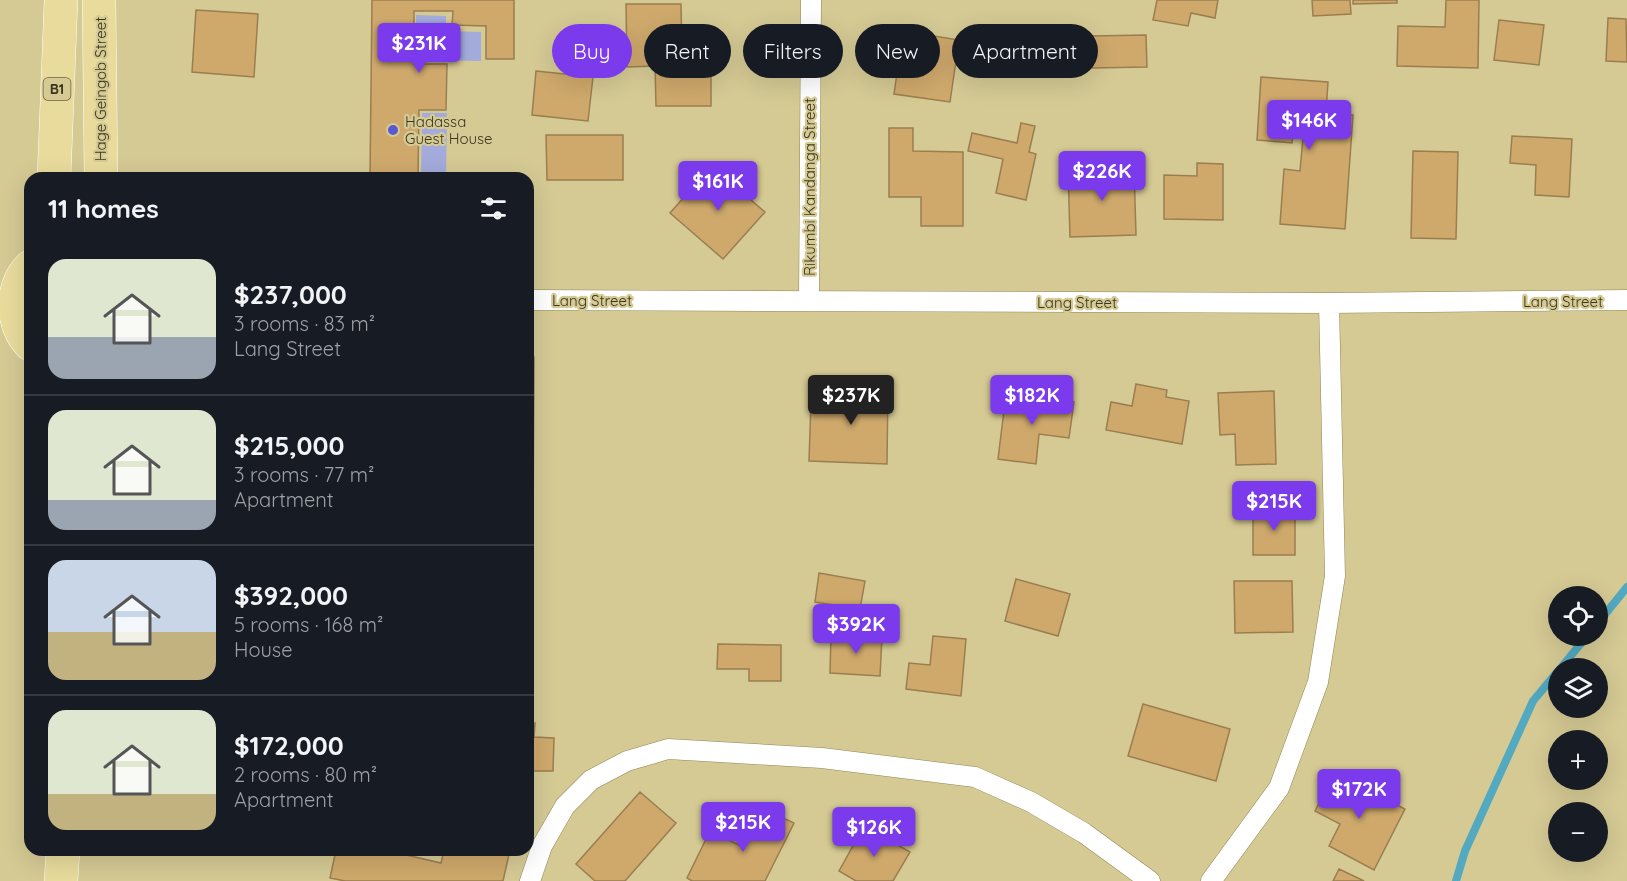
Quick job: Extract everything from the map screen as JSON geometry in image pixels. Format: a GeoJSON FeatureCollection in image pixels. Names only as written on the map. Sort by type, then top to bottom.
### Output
{"type":"FeatureCollection","features":[{"type":"Feature","properties":{"kind":"highway","name":"B1"},"geometry":{"type":"LineString","coordinates":[[54,172],[62,0]]}},
{"type":"Feature","properties":{"kind":"highway","name":"Hage Geingob Street"},"geometry":{"type":"LineString","coordinates":[[99,0],[101,172]]}},
{"type":"Feature","properties":{"kind":"highway"},"geometry":{"type":"LineString","coordinates":[[24,276],[19,284],[16,298],[19,327],[24,335]]}},
{"type":"Feature","properties":{"kind":"highway"},"geometry":{"type":"LineString","coordinates":[[61,881],[63,856]]}},
{"type":"Feature","properties":{"kind":"street","name":"Rikumbi Kandanga Street"},"geometry":{"type":"LineString","coordinates":[[808,301],[811,0]]}},
{"type":"Feature","properties":{"kind":"street","name":"Lang Street"},"geometry":{"type":"LineString","coordinates":[[534,300],[1329,303],[1627,300]]}},
{"type":"Feature","properties":{"kind":"street"},"geometry":{"type":"LineString","coordinates":[[1211,881],[1279,788],[1318,682],[1335,576],[1329,303]]}},
{"type":"Feature","properties":{"kind":"street"},"geometry":{"type":"LineString","coordinates":[[530,881],[542,846],[566,806],[591,780],[627,760],[669,749],[822,758],[975,777],[1031,802],[1084,833],[1150,881]]}},
{"type":"Feature","properties":{"kind":"shaded area"},"geometry":{"type":"Polygon","coordinates":[[[416,15],[446,16],[446,31],[481,32],[481,61],[416,60],[416,15]]]}},
{"type":"Feature","properties":{"kind":"shaded area"},"geometry":{"type":"Polygon","coordinates":[[[422,113],[447,113],[446,172],[421,172],[422,113]]]}},
{"type":"Feature","properties":{"kind":"building"},"geometry":{"type":"Polygon","coordinates":[[[372,0],[514,0],[514,59],[486,59],[486,26],[452,25],[453,11],[414,11],[414,64],[447,64],[446,110],[419,110],[418,172],[370,172],[372,0]]]}},
{"type":"Feature","properties":{"kind":"building"},"geometry":{"type":"Polygon","coordinates":[[[1157,0],[1218,0],[1215,18],[1191,13],[1188,26],[1153,20],[1157,0]]]}},
{"type":"Feature","properties":{"kind":"building"},"geometry":{"type":"Polygon","coordinates":[[[1312,0],[1350,0],[1351,14],[1313,16],[1312,0]]]}},
{"type":"Feature","properties":{"kind":"building"},"geometry":{"type":"Polygon","coordinates":[[[1353,0],[1397,0],[1397,3],[1353,4],[1353,0]]]}},
{"type":"Feature","properties":{"kind":"building"},"geometry":{"type":"Polygon","coordinates":[[[1446,0],[1479,0],[1478,68],[1397,66],[1398,26],[1445,27],[1446,0]]]}},
{"type":"Feature","properties":{"kind":"building"},"geometry":{"type":"Polygon","coordinates":[[[626,4],[681,4],[681,24],[644,24],[644,66],[632,67],[632,24],[626,24],[626,4]]]}},
{"type":"Feature","properties":{"kind":"building"},"geometry":{"type":"Polygon","coordinates":[[[196,10],[258,14],[254,77],[192,72],[196,10]]]}},
{"type":"Feature","properties":{"kind":"building"},"geometry":{"type":"Polygon","coordinates":[[[1608,18],[1626,19],[1627,62],[1606,61],[1608,18]]]}},
{"type":"Feature","properties":{"kind":"building"},"geometry":{"type":"Polygon","coordinates":[[[1499,20],[1544,25],[1539,65],[1494,60],[1499,20]]]}},
{"type":"Feature","properties":{"kind":"building"},"geometry":{"type":"Polygon","coordinates":[[[1146,35],[1147,67],[1098,68],[1098,36],[1146,35]]]}},
{"type":"Feature","properties":{"kind":"building"},"geometry":{"type":"Polygon","coordinates":[[[940,37],[952,39],[953,78],[950,102],[894,94],[896,78],[940,78],[940,37]]]}},
{"type":"Feature","properties":{"kind":"building"},"geometry":{"type":"Polygon","coordinates":[[[536,71],[552,73],[552,78],[593,78],[588,121],[532,115],[536,71]]]}},
{"type":"Feature","properties":{"kind":"building"},"geometry":{"type":"Polygon","coordinates":[[[1261,77],[1328,82],[1326,113],[1353,115],[1345,229],[1280,224],[1284,169],[1300,171],[1304,126],[1317,127],[1318,118],[1294,116],[1292,143],[1257,140],[1261,77]]]}},
{"type":"Feature","properties":{"kind":"building"},"geometry":{"type":"Polygon","coordinates":[[[655,78],[711,78],[711,106],[656,106],[655,78]]]}},
{"type":"Feature","properties":{"kind":"building"},"geometry":{"type":"Polygon","coordinates":[[[1021,123],[1035,126],[1029,152],[1036,154],[1026,200],[996,193],[1003,159],[968,151],[972,133],[1017,143],[1021,123]]]}},
{"type":"Feature","properties":{"kind":"building"},"geometry":{"type":"Polygon","coordinates":[[[889,128],[913,128],[913,151],[963,152],[963,226],[921,226],[921,197],[889,197],[889,128]]]}},
{"type":"Feature","properties":{"kind":"building"},"geometry":{"type":"Polygon","coordinates":[[[546,135],[623,135],[623,180],[547,180],[546,135]]]}},
{"type":"Feature","properties":{"kind":"building"},"geometry":{"type":"Polygon","coordinates":[[[1512,136],[1572,139],[1569,197],[1535,195],[1536,165],[1510,163],[1512,136]]]}},
{"type":"Feature","properties":{"kind":"building"},"geometry":{"type":"Polygon","coordinates":[[[1413,151],[1458,152],[1456,239],[1411,238],[1413,151]]]}},
{"type":"Feature","properties":{"kind":"building"},"geometry":{"type":"Polygon","coordinates":[[[1197,163],[1223,164],[1223,220],[1164,219],[1164,175],[1197,176],[1197,163]]]}},
{"type":"Feature","properties":{"kind":"building"},"geometry":{"type":"Polygon","coordinates":[[[712,166],[765,212],[723,259],[670,213],[712,166]]]}},
{"type":"Feature","properties":{"kind":"building"},"geometry":{"type":"Polygon","coordinates":[[[1134,167],[1136,235],[1070,237],[1068,169],[1134,167]]]}},
{"type":"Feature","properties":{"kind":"building"},"geometry":{"type":"Polygon","coordinates":[[[839,383],[888,385],[887,464],[809,461],[811,401],[839,402],[839,383]]]}},
{"type":"Feature","properties":{"kind":"building"},"geometry":{"type":"Polygon","coordinates":[[[1136,384],[1167,390],[1166,397],[1189,401],[1182,444],[1106,430],[1111,402],[1132,406],[1136,384]]]}},
{"type":"Feature","properties":{"kind":"building"},"geometry":{"type":"Polygon","coordinates":[[[1274,391],[1276,464],[1236,465],[1235,434],[1220,435],[1218,393],[1274,391]]]}},
{"type":"Feature","properties":{"kind":"building"},"geometry":{"type":"Polygon","coordinates":[[[1006,394],[1074,402],[1069,438],[1039,434],[1036,464],[998,459],[1006,394]]]}},
{"type":"Feature","properties":{"kind":"building"},"geometry":{"type":"Polygon","coordinates":[[[1253,510],[1295,510],[1295,555],[1253,555],[1253,510]]]}},
{"type":"Feature","properties":{"kind":"building"},"geometry":{"type":"Polygon","coordinates":[[[819,573],[865,581],[860,609],[815,602],[819,573]]]}},
{"type":"Feature","properties":{"kind":"building"},"geometry":{"type":"Polygon","coordinates":[[[1016,579],[1070,594],[1058,636],[1005,621],[1016,579]]]}},
{"type":"Feature","properties":{"kind":"building"},"geometry":{"type":"Polygon","coordinates":[[[1234,581],[1292,581],[1293,632],[1235,633],[1234,581]]]}},
{"type":"Feature","properties":{"kind":"building"},"geometry":{"type":"Polygon","coordinates":[[[831,634],[882,637],[880,676],[830,673],[831,634]]]}},
{"type":"Feature","properties":{"kind":"building"},"geometry":{"type":"Polygon","coordinates":[[[933,636],[966,639],[961,696],[906,689],[909,663],[930,665],[933,636]]]}},
{"type":"Feature","properties":{"kind":"building"},"geometry":{"type":"Polygon","coordinates":[[[718,644],[781,645],[781,681],[749,681],[749,669],[717,669],[718,644]]]}},
{"type":"Feature","properties":{"kind":"building"},"geometry":{"type":"Polygon","coordinates":[[[1143,704],[1230,729],[1216,781],[1128,756],[1143,704]]]}},
{"type":"Feature","properties":{"kind":"building"},"geometry":{"type":"Polygon","coordinates":[[[534,737],[554,738],[553,771],[534,771],[534,737]]]}},
{"type":"Feature","properties":{"kind":"building"},"geometry":{"type":"Polygon","coordinates":[[[1335,773],[1405,809],[1374,870],[1329,846],[1340,824],[1315,811],[1335,773]]]}},
{"type":"Feature","properties":{"kind":"building"},"geometry":{"type":"Polygon","coordinates":[[[640,792],[676,823],[625,881],[595,881],[576,864],[640,792]]]}},
{"type":"Feature","properties":{"kind":"building"},"geometry":{"type":"Polygon","coordinates":[[[762,808],[794,823],[765,881],[692,881],[687,878],[710,831],[743,847],[762,808]]]}},
{"type":"Feature","properties":{"kind":"building"},"geometry":{"type":"Polygon","coordinates":[[[864,826],[910,852],[893,881],[856,881],[839,871],[864,826]]]}},
{"type":"Feature","properties":{"kind":"building"},"geometry":{"type":"Polygon","coordinates":[[[335,856],[411,856],[441,863],[443,856],[509,856],[503,881],[345,881],[330,878],[335,856]]]}},
{"type":"Feature","properties":{"kind":"building"},"geometry":{"type":"Polygon","coordinates":[[[1339,869],[1364,881],[1333,881],[1339,869]]]}},
{"type":"Feature","properties":{"kind":"waterway"},"geometry":{"type":"LineString","coordinates":[[1608,611],[1627,587]]}},
{"type":"Feature","properties":{"kind":"waterway"},"geometry":{"type":"LineString","coordinates":[[1569,658],[1579,646]]}},
{"type":"Feature","properties":{"kind":"waterway"},"geometry":{"type":"LineString","coordinates":[[1456,881],[1465,851],[1533,701],[1548,683]]}},
{"type":"Feature","properties":{"kind":"place","name":"Hadassa Guest House"},"geometry":{"type":"Point","coordinates":[393,130]}}]}
